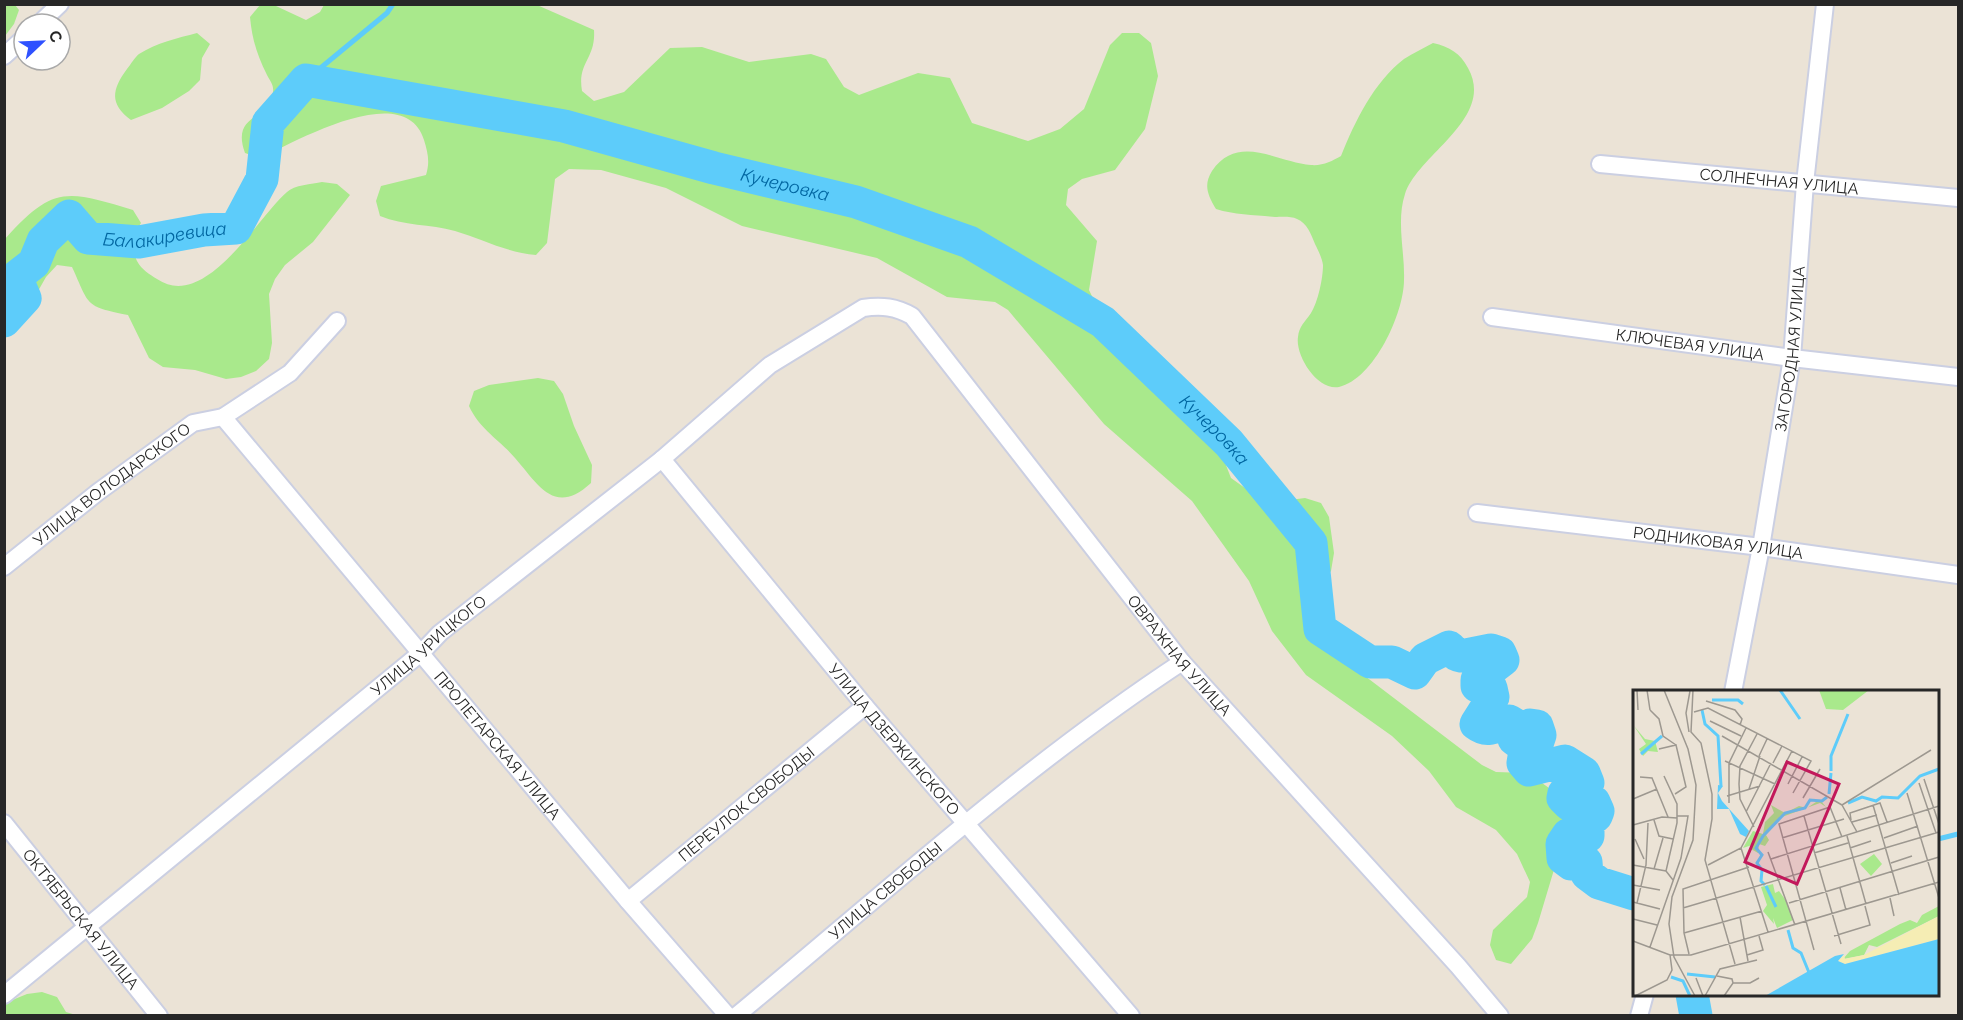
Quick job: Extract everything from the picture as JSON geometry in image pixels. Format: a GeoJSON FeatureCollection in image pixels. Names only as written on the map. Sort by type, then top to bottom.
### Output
{"type":"FeatureCollection","features":[{"type":"Feature","properties":{"kind":"street","name":"ЗАГОРОДНАЯ УЛИЦА"},"geometry":{"type":"LineString","coordinates":[[1733,690],[1761,547],[1792,358],[1805,183],[1825,4]]}},
{"type":"Feature","properties":{"kind":"street","name":"СОЛНЕЧНАЯ УЛИЦА"},"geometry":{"type":"LineString","coordinates":[[1600,164],[1959,198]]}},
{"type":"Feature","properties":{"kind":"street","name":"ОВРАЖНАЯ УЛИЦА"},"geometry":{"type":"LineString","coordinates":[[863,308],[877,305],[898,309],[912,316],[1182,662],[1450,957],[1500,1016]]}},
{"type":"Feature","properties":{"kind":"street","name":"УЛИЦА УРИЦКОГО"},"geometry":{"type":"LineString","coordinates":[[4,995],[422,652],[440,633],[662,459],[770,365],[863,308]]}},
{"type":"Feature","properties":{"kind":"street","name":"КЛЮЧЕВАЯ УЛИЦА"},"geometry":{"type":"LineString","coordinates":[[1492,317],[1792,358],[1959,377]]}},
{"type":"Feature","properties":{"kind":"street","name":"УЛИЦА ВОЛОДАРСКОГО"},"geometry":{"type":"LineString","coordinates":[[5,565],[98,492],[193,423],[223,417],[290,373],[337,321]]}},
{"type":"Feature","properties":{"kind":"street","name":"ПРОЛЕТАРСКАЯ УЛИЦА"},"geometry":{"type":"LineString","coordinates":[[223,417],[422,652],[628,901],[728,1016]]}},
{"type":"Feature","properties":{"kind":"street","name":"УЛИЦА ДЗЕРЖИНСКОГО"},"geometry":{"type":"LineString","coordinates":[[662,459],[865,706],[1131,1016]]}},
{"type":"Feature","properties":{"kind":"street","name":"РОДНИКОВАЯ УЛИЦА"},"geometry":{"type":"LineString","coordinates":[[1477,513],[1761,547],[1959,575]]}},
{"type":"Feature","properties":{"kind":"street","name":"УЛИЦА СВОБОДЫ"},"geometry":{"type":"LineString","coordinates":[[736,1016],[966,825],[1114,706],[1182,662]]}},
{"type":"Feature","properties":{"kind":"street","name":"ПЕРЕУЛОК СВОБОДЫ"},"geometry":{"type":"LineString","coordinates":[[628,901],[865,706]]}},
{"type":"Feature","properties":{"kind":"street","name":"ОКТЯБРЬСКАЯ УЛИЦА"},"geometry":{"type":"LineString","coordinates":[[4,823],[159,1016]]}},
{"type":"Feature","properties":{"kind":"street"},"geometry":{"type":"LineString","coordinates":[[1639,1016],[1645,996]]}},
{"type":"Feature","properties":{"kind":"green space"},"geometry":{"type":"Polygon","coordinates":[[[5,4],[15,5],[19,10],[12,12],[12,27],[5,36],[5,4]]]}},
{"type":"Feature","properties":{"kind":"green space"},"geometry":{"type":"Polygon","coordinates":[[[260,5],[276,6],[306,20],[320,12],[324,5],[537,5],[594,30],[592,48],[581,81],[582,91],[594,101],[624,92],[670,48],[702,47],[749,62],[811,54],[826,59],[844,87],[859,95],[918,73],[950,78],[972,123],[1028,141],[1060,129],[1084,109],[1110,45],[1122,33],[1139,33],[1151,43],[1158,76],[1145,129],[1115,170],[1082,179],[1068,189],[1066,205],[1097,241],[1089,290],[1103,319],[1191,392],[1209,422],[1231,478],[1259,498],[1274,502],[1305,498],[1321,503],[1329,517],[1334,553],[1331,571],[1311,598],[1311,616],[1336,654],[1482,765],[1496,772],[1528,773],[1556,793],[1565,825],[1562,843],[1532,939],[1511,964],[1496,960],[1490,945],[1493,930],[1527,897],[1530,882],[1517,854],[1496,830],[1456,807],[1429,771],[1392,736],[1306,675],[1272,631],[1249,581],[1192,501],[1104,424],[1008,310],[995,302],[947,297],[877,258],[742,226],[666,188],[601,170],[569,169],[555,179],[547,243],[536,255],[505,249],[455,231],[398,222],[380,216],[376,201],[381,186],[426,175],[427,149],[413,122],[395,114],[373,114],[322,129],[260,158],[245,153],[242,140],[246,124],[270,102],[273,92],[258,54],[251,25],[250,17],[260,5]]]}},
{"type":"Feature","properties":{"kind":"green space"},"geometry":{"type":"Polygon","coordinates":[[[197,33],[210,44],[202,58],[200,80],[189,91],[162,108],[131,120],[119,108],[115,96],[118,83],[134,59],[139,54],[167,41],[197,33]]]}},
{"type":"Feature","properties":{"kind":"green space"},"geometry":{"type":"Polygon","coordinates":[[[1433,43],[1445,46],[1462,58],[1474,86],[1472,103],[1464,119],[1424,164],[1405,194],[1401,215],[1403,294],[1385,343],[1364,372],[1339,387],[1331,387],[1316,378],[1309,370],[1298,344],[1300,330],[1316,303],[1323,270],[1321,257],[1308,229],[1292,217],[1230,213],[1216,209],[1207,186],[1209,176],[1222,160],[1234,154],[1246,152],[1311,165],[1327,163],[1341,156],[1366,103],[1383,79],[1404,59],[1433,43]]]}},
{"type":"Feature","properties":{"kind":"green space"},"geometry":{"type":"Polygon","coordinates":[[[322,182],[337,184],[350,195],[313,242],[285,265],[275,279],[269,294],[272,343],[269,359],[256,371],[241,377],[226,379],[195,370],[163,367],[149,358],[128,315],[103,309],[90,302],[72,267],[57,265],[46,277],[21,321],[5,326],[5,239],[22,221],[49,201],[76,196],[92,198],[133,210],[141,223],[133,242],[133,251],[137,261],[143,269],[157,279],[175,286],[193,283],[211,273],[229,258],[287,192],[299,186],[322,182]]]}},
{"type":"Feature","properties":{"kind":"green space"},"geometry":{"type":"Polygon","coordinates":[[[538,378],[554,381],[563,394],[574,426],[592,465],[591,483],[578,493],[567,497],[557,497],[539,486],[509,451],[484,428],[469,406],[474,391],[489,385],[538,378]]]}},
{"type":"Feature","properties":{"kind":"green space"},"geometry":{"type":"Polygon","coordinates":[[[42,992],[57,997],[66,1012],[76,1015],[5,1016],[5,1003],[27,994],[42,992]]]}},
{"type":"Feature","properties":{"kind":"waterway"},"geometry":{"type":"LineString","coordinates":[[306,80],[387,13],[393,4]]}},
{"type":"Feature","properties":{"kind":"waterway","name":"Кучеровка"},"geometry":{"type":"LineString","coordinates":[[4,321],[25,298],[16,277],[34,263],[43,241],[69,216],[88,238],[139,242],[204,230],[236,228],[262,179],[268,123],[306,80],[564,126],[714,168],[856,202],[969,242],[1103,322],[1229,443],[1311,543],[1320,629],[1370,662],[1392,662],[1415,673],[1425,659],[1449,647],[1461,656],[1491,650],[1500,653],[1503,660],[1477,680],[1477,686],[1491,688],[1493,697],[1476,724],[1492,728],[1509,721],[1514,724],[1514,739],[1518,742],[1524,738],[1530,725],[1537,726],[1540,735],[1537,744],[1525,751],[1523,763],[1529,770],[1565,761],[1584,773],[1588,783],[1571,785],[1563,798],[1569,804],[1588,800],[1594,802],[1598,811],[1596,816],[1588,822],[1588,836],[1568,835],[1562,844],[1563,858],[1571,864],[1586,862],[1587,874],[1599,883],[1633,894]]}},
{"type":"Feature","properties":{"kind":"waterway"},"geometry":{"type":"LineString","coordinates":[[1939,839],[1958,834]]}},
{"type":"Feature","properties":{"kind":"waterway","name":"Кучеровка"},"geometry":{"type":"LineString","coordinates":[[1692,996],[1696,1016]]}},
{"type":"Feature","properties":{"kind":"water label","name":"Балакиревица"},"geometry":{"type":"Point","coordinates":[164,234]}}]}
